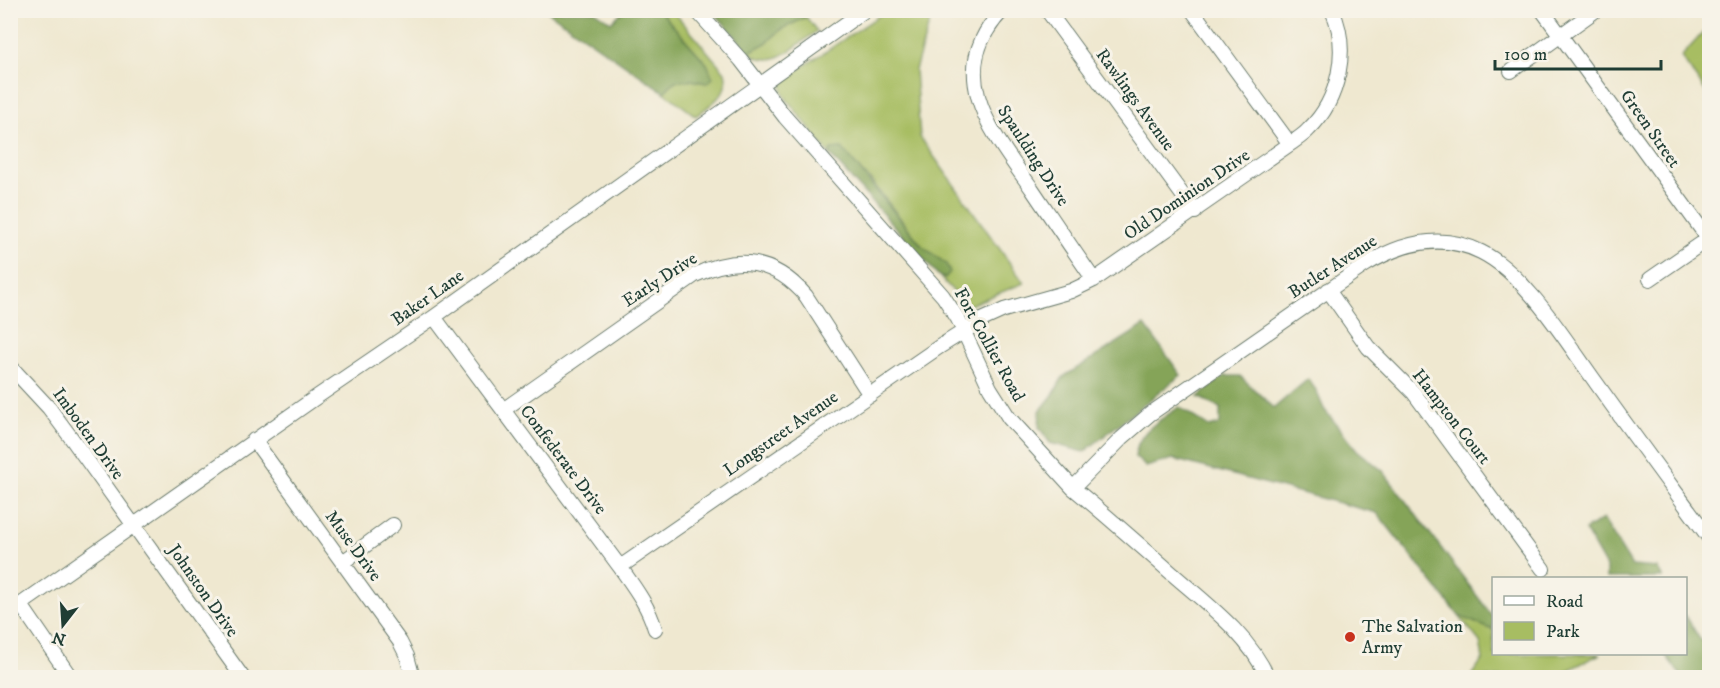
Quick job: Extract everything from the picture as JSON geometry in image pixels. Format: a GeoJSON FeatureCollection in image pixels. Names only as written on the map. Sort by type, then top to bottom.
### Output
{"type":"FeatureCollection","features":[{"type":"Feature","properties":{"kind":"street","name":"Fort Collier Road"},"geometry":{"type":"LineString","coordinates":[[696,10],[761,85],[785,117],[929,279],[948,304],[964,331],[990,388],[1009,418],[1073,488],[1213,609],[1253,651],[1268,678]]}},
{"type":"Feature","properties":{"kind":"street","name":"Baker Lane"},"geometry":{"type":"LineString","coordinates":[[16,609],[254,440],[434,317],[865,10]]}},
{"type":"Feature","properties":{"kind":"street","name":"Spaulding Drive"},"geometry":{"type":"LineString","coordinates":[[1003,10],[987,32],[978,54],[975,75],[980,105],[993,133],[1094,280]]}},
{"type":"Feature","properties":{"kind":"street","name":"Rawlings Avenue"},"geometry":{"type":"LineString","coordinates":[[1047,10],[1195,212]]}},
{"type":"Feature","properties":{"kind":"street"},"geometry":{"type":"LineString","coordinates":[[1192,10],[1290,144]]}},
{"type":"Feature","properties":{"kind":"street","name":"Old Dominion Drive"},"geometry":{"type":"LineString","coordinates":[[964,331],[1004,310],[1071,291],[1094,280],[1195,212],[1309,129],[1320,116],[1335,86],[1341,53],[1340,36],[1332,10]]}},
{"type":"Feature","properties":{"kind":"street","name":"Green Street"},"geometry":{"type":"LineString","coordinates":[[1542,10],[1709,240],[1650,279]]}},
{"type":"Feature","properties":{"kind":"street"},"geometry":{"type":"LineString","coordinates":[[1511,70],[1596,10]]}},
{"type":"Feature","properties":{"kind":"street","name":"Butler Avenue"},"geometry":{"type":"LineString","coordinates":[[1073,488],[1122,438],[1150,414],[1328,290],[1384,253],[1419,242],[1437,240],[1471,247],[1496,260],[1522,283],[1710,538]]}},
{"type":"Feature","properties":{"kind":"street","name":"Early Drive"},"geometry":{"type":"LineString","coordinates":[[503,410],[695,274],[709,268],[738,262],[770,268],[797,285],[870,394]]}},
{"type":"Feature","properties":{"kind":"street","name":"Hampton Court"},"geometry":{"type":"LineString","coordinates":[[1328,290],[1368,347],[1414,393],[1543,570]]}},
{"type":"Feature","properties":{"kind":"street","name":"Confederate Drive"},"geometry":{"type":"LineString","coordinates":[[434,317],[642,597],[655,629]]}},
{"type":"Feature","properties":{"kind":"street","name":"Longstreet Avenue"},"geometry":{"type":"LineString","coordinates":[[620,567],[964,331]]}},
{"type":"Feature","properties":{"kind":"street","name":"Imboden Drive"},"geometry":{"type":"LineString","coordinates":[[10,366],[49,408],[115,501],[135,524]]}},
{"type":"Feature","properties":{"kind":"street","name":"Muse Drive"},"geometry":{"type":"LineString","coordinates":[[254,440],[400,642],[407,656],[413,678]]}},
{"type":"Feature","properties":{"kind":"street","name":"Johnston Drive"},"geometry":{"type":"LineString","coordinates":[[135,524],[243,678]]}},
{"type":"Feature","properties":{"kind":"street"},"geometry":{"type":"LineString","coordinates":[[343,562],[393,525]]}},
{"type":"Feature","properties":{"kind":"street"},"geometry":{"type":"LineString","coordinates":[[16,609],[71,678]]}},
{"type":"Feature","properties":{"kind":"green space"},"geometry":{"type":"Polygon","coordinates":[[[547,11],[595,11],[611,22],[623,11],[660,11],[707,64],[713,78],[707,83],[691,80],[675,81],[664,92],[547,11]]]}},
{"type":"Feature","properties":{"kind":"green space"},"geometry":{"type":"Polygon","coordinates":[[[660,11],[673,11],[725,72],[726,80],[722,92],[713,103],[696,116],[664,92],[675,81],[691,80],[707,83],[707,64],[660,11]]]}},
{"type":"Feature","properties":{"kind":"green space"},"geometry":{"type":"Polygon","coordinates":[[[713,11],[801,11],[806,17],[782,29],[766,43],[749,52],[713,11]]]}},
{"type":"Feature","properties":{"kind":"green space"},"geometry":{"type":"Polygon","coordinates":[[[886,11],[933,11],[915,70],[920,137],[1024,283],[967,306],[940,277],[945,278],[946,264],[922,246],[869,178],[831,149],[830,155],[782,91],[782,86],[789,76],[886,11]]]}},
{"type":"Feature","properties":{"kind":"green space"},"geometry":{"type":"Polygon","coordinates":[[[806,17],[817,31],[793,49],[776,58],[767,59],[749,52],[766,43],[782,29],[806,17]]]}},
{"type":"Feature","properties":{"kind":"green space"},"geometry":{"type":"Polygon","coordinates":[[[1709,26],[1709,96],[1681,57],[1709,26]]]}},
{"type":"Feature","properties":{"kind":"green space"},"geometry":{"type":"Polygon","coordinates":[[[842,148],[922,246],[946,264],[950,272],[945,278],[935,272],[830,155],[831,149],[842,148]]]}},
{"type":"Feature","properties":{"kind":"green space"},"geometry":{"type":"Polygon","coordinates":[[[1145,325],[1181,375],[1084,452],[1050,443],[1039,427],[1040,411],[1063,377],[1145,325]]]}},
{"type":"Feature","properties":{"kind":"green space"},"geometry":{"type":"Polygon","coordinates":[[[1224,376],[1240,376],[1274,408],[1308,379],[1316,390],[1324,409],[1357,450],[1383,471],[1492,616],[1492,630],[1459,616],[1377,513],[1173,459],[1146,467],[1135,457],[1140,440],[1157,422],[1179,407],[1209,427],[1220,424],[1220,408],[1198,397],[1224,376]]]}},
{"type":"Feature","properties":{"kind":"green space"},"geometry":{"type":"Polygon","coordinates":[[[1603,519],[1632,566],[1657,568],[1662,577],[1606,577],[1606,567],[1585,530],[1603,519]]]}},
{"type":"Feature","properties":{"kind":"green space"},"geometry":{"type":"Polygon","coordinates":[[[1459,616],[1492,630],[1492,655],[1598,655],[1555,677],[1470,677],[1483,659],[1480,642],[1459,616]]]}},
{"type":"Feature","properties":{"kind":"green space"},"geometry":{"type":"Polygon","coordinates":[[[1687,618],[1699,638],[1709,647],[1709,677],[1682,677],[1666,655],[1687,655],[1687,618]]]}},
{"type":"Feature","properties":{"kind":"place","name":"The Salvation Army"},"geometry":{"type":"Point","coordinates":[1350,637]}}]}
